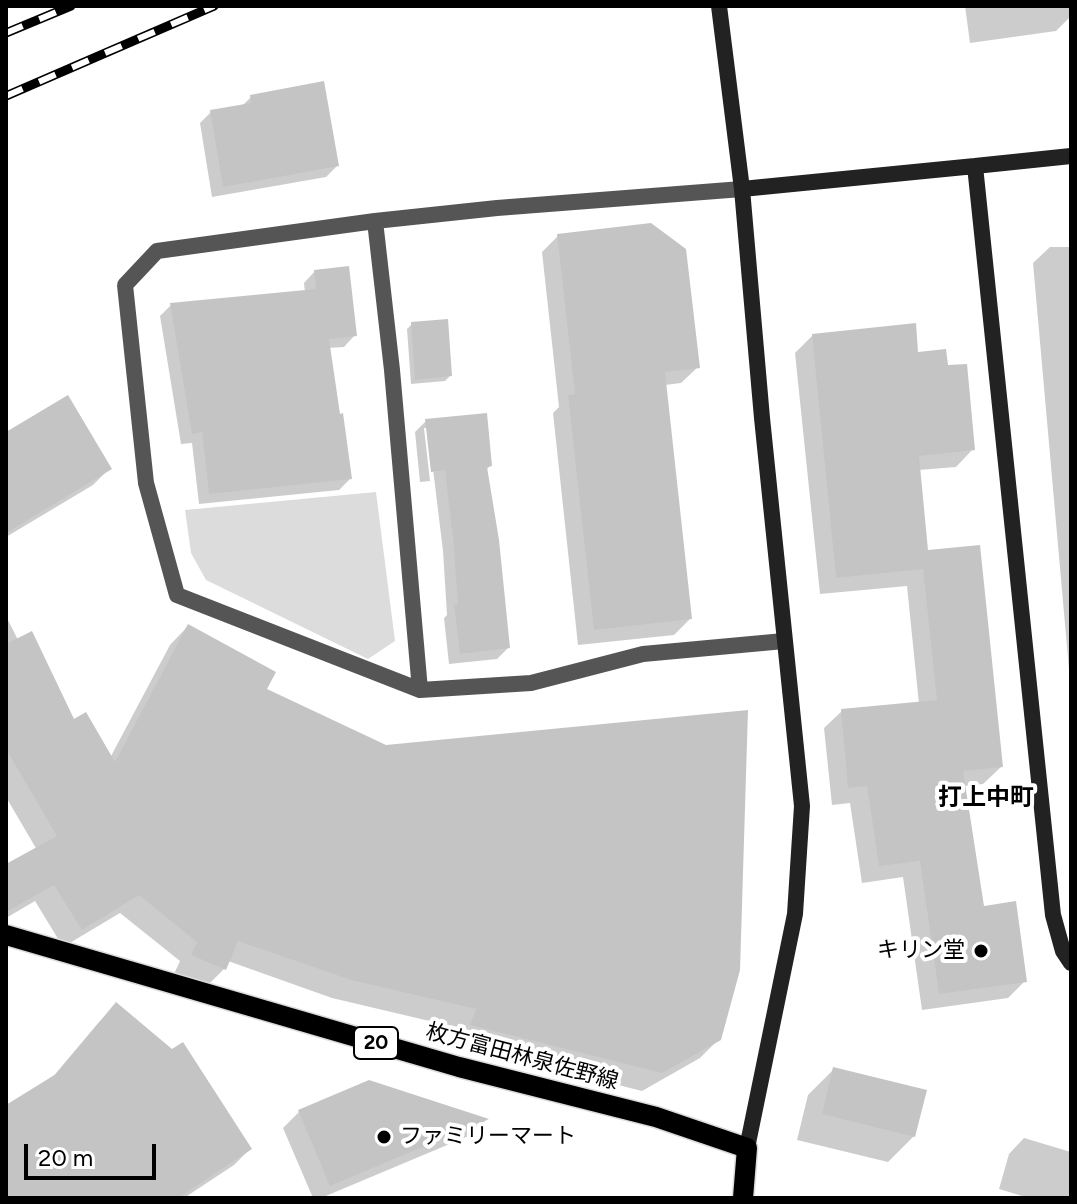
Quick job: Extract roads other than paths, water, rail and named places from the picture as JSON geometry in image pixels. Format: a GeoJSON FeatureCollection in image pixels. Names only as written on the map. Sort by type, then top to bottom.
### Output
{"type":"FeatureCollection","features":[{"type":"Feature","properties":{"kind":"main road","name":"枚方富田林泉佐野線"},"geometry":{"type":"LineString","coordinates":[[6,935],[459,1067],[656,1117],[747,1148]]}},
{"type":"Feature","properties":{"kind":"main road"},"geometry":{"type":"LineString","coordinates":[[743,1198],[747,1148]]}},
{"type":"Feature","properties":{"kind":"street"},"geometry":{"type":"LineString","coordinates":[[719,6],[742,189],[802,806],[795,914],[747,1148]]}},
{"type":"Feature","properties":{"kind":"street"},"geometry":{"type":"LineString","coordinates":[[784,641],[643,654],[531,683],[420,690],[177,595],[146,483],[125,285],[157,251],[375,221],[1071,156]]}},
{"type":"Feature","properties":{"kind":"street"},"geometry":{"type":"LineString","coordinates":[[975,166],[1053,915],[1063,951],[1071,963]]}},
{"type":"Feature","properties":{"kind":"street"},"geometry":{"type":"LineString","coordinates":[[375,221],[392,370],[420,690]]}},
{"type":"Feature","properties":{"kind":"railway"},"geometry":{"type":"LineString","coordinates":[[6,33],[71,6]]}},
{"type":"Feature","properties":{"kind":"railway"},"geometry":{"type":"LineString","coordinates":[[6,96],[214,6]]}},
{"type":"Feature","properties":{"kind":"place","name":"キリン堂"},"geometry":{"type":"Point","coordinates":[981,951]}},
{"type":"Feature","properties":{"kind":"place","name":"ファミリーマート"},"geometry":{"type":"Point","coordinates":[384,1137]}},
{"type":"Feature","properties":{"kind":"district","name":"打上中町"},"geometry":{"type":"Point","coordinates":[986,798]}}]}
